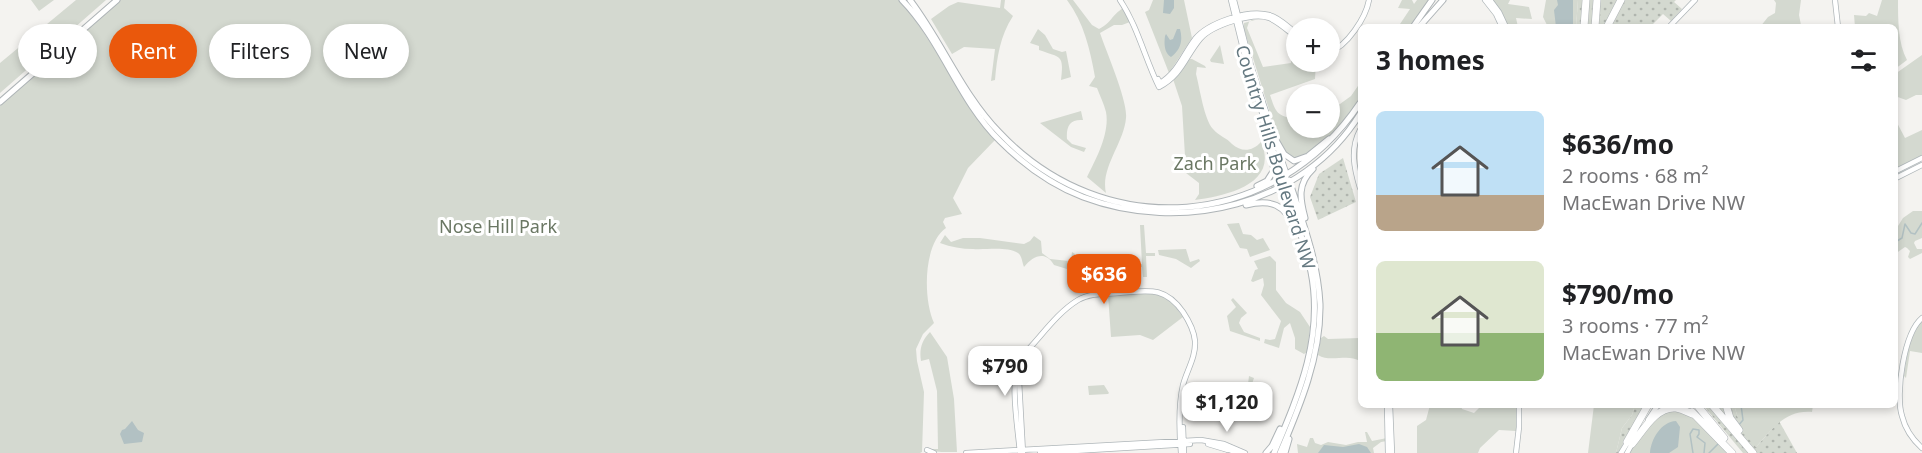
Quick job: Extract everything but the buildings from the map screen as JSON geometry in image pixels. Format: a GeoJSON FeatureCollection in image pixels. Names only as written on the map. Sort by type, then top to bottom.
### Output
{"type":"FeatureCollection","features":[{"type":"Feature","properties":{"kind":"highway"},"geometry":{"type":"LineString","coordinates":[[1595,24],[1598,0]]}},
{"type":"Feature","properties":{"kind":"highway"},"geometry":{"type":"LineString","coordinates":[[1609,24],[1621,0]]}},
{"type":"Feature","properties":{"kind":"highway"},"geometry":{"type":"LineString","coordinates":[[1582,24],[1585,1]]}},
{"type":"Feature","properties":{"kind":"highway"},"geometry":{"type":"LineString","coordinates":[[1630,443],[1648,408]]}},
{"type":"Feature","properties":{"kind":"highway"},"geometry":{"type":"LineString","coordinates":[[1630,443],[1653,418],[1664,410],[1679,408],[1695,415]]}},
{"type":"Feature","properties":{"kind":"highway"},"geometry":{"type":"LineString","coordinates":[[1687,408],[1718,435]]}},
{"type":"Feature","properties":{"kind":"highway"},"geometry":{"type":"LineString","coordinates":[[1699,408],[1718,435],[1729,448],[1737,453]]}},
{"type":"Feature","properties":{"kind":"highway"},"geometry":{"type":"LineString","coordinates":[[1715,408],[1756,453]]}},
{"type":"Feature","properties":{"kind":"highway"},"geometry":{"type":"LineString","coordinates":[[1727,408],[1731,425]]}},
{"type":"Feature","properties":{"kind":"main road"},"geometry":{"type":"LineString","coordinates":[[0,100],[112,0]]}},
{"type":"Feature","properties":{"kind":"main road"},"geometry":{"type":"LineString","coordinates":[[0,100],[117,0]]}},
{"type":"Feature","properties":{"kind":"main road"},"geometry":{"type":"LineString","coordinates":[[902,0],[926,31],[985,124],[999,140],[1033,169],[1066,189],[1090,199],[1117,207],[1159,213],[1227,209],[1257,202],[1269,202],[1286,212],[1294,226],[1312,282]]}},
{"type":"Feature","properties":{"kind":"main road"},"geometry":{"type":"LineString","coordinates":[[910,0],[929,26],[987,119],[1013,146],[1036,165],[1068,184],[1113,201],[1160,207],[1208,205],[1286,180],[1339,133],[1358,106]]}},
{"type":"Feature","properties":{"kind":"main road"},"geometry":{"type":"LineString","coordinates":[[1415,24],[1432,0]]}},
{"type":"Feature","properties":{"kind":"main road"},"geometry":{"type":"LineString","coordinates":[[1422,24],[1441,0]]}},
{"type":"Feature","properties":{"kind":"main road"},"geometry":{"type":"LineString","coordinates":[[1273,135],[1277,138],[1284,154],[1293,161],[1298,160],[1308,156],[1325,142],[1353,114]]}},
{"type":"Feature","properties":{"kind":"main road"},"geometry":{"type":"LineString","coordinates":[[1192,206],[1239,194],[1259,186],[1271,177],[1274,170],[1263,116]]}},
{"type":"Feature","properties":{"kind":"main road"},"geometry":{"type":"LineString","coordinates":[[1313,258],[1313,247],[1300,200],[1302,185],[1309,173],[1327,157],[1358,117]]}},
{"type":"Feature","properties":{"kind":"main road"},"geometry":{"type":"LineString","coordinates":[[1204,211],[1246,202],[1286,180],[1328,153],[1350,128]]}},
{"type":"Feature","properties":{"kind":"main road"},"geometry":{"type":"LineString","coordinates":[[1275,154],[1286,180]]}},
{"type":"Feature","properties":{"kind":"main road","name":"Country Hills Boulevard NW"},"geometry":{"type":"LineString","coordinates":[[1279,453],[1302,405],[1314,358],[1319,324],[1319,296],[1313,258],[1286,180]]}},
{"type":"Feature","properties":{"kind":"main road","name":"Country Hills Boulevard NW"},"geometry":{"type":"LineString","coordinates":[[1279,453],[1281,436],[1304,376],[1313,339],[1315,313],[1306,252],[1286,180]]}},
{"type":"Feature","properties":{"kind":"main road"},"geometry":{"type":"LineString","coordinates":[[1266,453],[1292,410]]}},
{"type":"Feature","properties":{"kind":"main road"},"geometry":{"type":"LineString","coordinates":[[1225,448],[1236,453]]}},
{"type":"Feature","properties":{"kind":"street"},"geometry":{"type":"LineString","coordinates":[[1122,0],[1134,25],[1148,65],[1159,85],[1178,73],[1202,37],[1228,22],[1257,13],[1275,17],[1286,26]]}},
{"type":"Feature","properties":{"kind":"street","name":"Country Hills Boulevard NW"},"geometry":{"type":"LineString","coordinates":[[1233,0],[1233,7],[1239,19]]}},
{"type":"Feature","properties":{"kind":"street","name":"Country Hills Boulevard NW"},"geometry":{"type":"LineString","coordinates":[[1233,0],[1248,68],[1275,154]]}},
{"type":"Feature","properties":{"kind":"street"},"geometry":{"type":"LineString","coordinates":[[1358,24],[1364,16],[1369,0]]}},
{"type":"Feature","properties":{"kind":"street"},"geometry":{"type":"LineString","coordinates":[[1485,0],[1502,24]]}},
{"type":"Feature","properties":{"kind":"street"},"geometry":{"type":"LineString","coordinates":[[1490,0],[1499,12],[1503,24]]}},
{"type":"Feature","properties":{"kind":"street"},"geometry":{"type":"LineString","coordinates":[[1672,24],[1695,0]]}},
{"type":"Feature","properties":{"kind":"street"},"geometry":{"type":"LineString","coordinates":[[1836,0],[1839,24]]}},
{"type":"Feature","properties":{"kind":"street"},"geometry":{"type":"LineString","coordinates":[[1228,22],[1232,16],[1233,7]]}},
{"type":"Feature","properties":{"kind":"street"},"geometry":{"type":"LineString","coordinates":[[1228,22],[1240,29]]}},
{"type":"Feature","properties":{"kind":"street"},"geometry":{"type":"LineString","coordinates":[[1340,44],[1358,24]]}},
{"type":"Feature","properties":{"kind":"street","name":"Country Hills Boulevard NW"},"geometry":{"type":"LineString","coordinates":[[1240,29],[1286,180]]}},
{"type":"Feature","properties":{"kind":"street"},"geometry":{"type":"LineString","coordinates":[[1358,135],[1353,158],[1358,179]]}},
{"type":"Feature","properties":{"kind":"street"},"geometry":{"type":"LineString","coordinates":[[1898,170],[1922,158]]}},
{"type":"Feature","properties":{"kind":"street"},"geometry":{"type":"LineString","coordinates":[[1898,177],[1922,165]]}},
{"type":"Feature","properties":{"kind":"street"},"geometry":{"type":"LineString","coordinates":[[1021,450],[1016,373],[1017,364],[1024,354],[1071,305],[1085,297],[1147,291],[1162,293],[1178,304],[1190,322],[1195,338],[1193,356],[1181,394],[1182,446]]}},
{"type":"Feature","properties":{"kind":"street"},"geometry":{"type":"LineString","coordinates":[[1922,318],[1911,332],[1908,341],[1900,405],[1905,425],[1922,448]]}},
{"type":"Feature","properties":{"kind":"street"},"geometry":{"type":"LineString","coordinates":[[1388,408],[1390,453]]}},
{"type":"Feature","properties":{"kind":"street"},"geometry":{"type":"LineString","coordinates":[[1516,453],[1519,408]]}},
{"type":"Feature","properties":{"kind":"street"},"geometry":{"type":"LineString","coordinates":[[1621,453],[1656,408]]}},
{"type":"Feature","properties":{"kind":"street"},"geometry":{"type":"LineString","coordinates":[[1180,416],[1183,433],[1182,446]]}},
{"type":"Feature","properties":{"kind":"street"},"geometry":{"type":"LineString","coordinates":[[1183,433],[1186,437],[1195,440],[1224,444],[1245,453]]}},
{"type":"Feature","properties":{"kind":"street"},"geometry":{"type":"LineString","coordinates":[[1040,453],[1182,446],[1195,440]]}},
{"type":"Feature","properties":{"kind":"street"},"geometry":{"type":"LineString","coordinates":[[966,453],[1032,449],[1182,446],[1201,443],[1225,448]]}},
{"type":"Feature","properties":{"kind":"street"},"geometry":{"type":"LineString","coordinates":[[1627,453],[1630,443]]}},
{"type":"Feature","properties":{"kind":"street"},"geometry":{"type":"LineString","coordinates":[[927,450],[934,453]]}},
{"type":"Feature","properties":{"kind":"green space"},"geometry":{"type":"Polygon","coordinates":[[[31,0],[54,0],[39,11],[31,0]]]}},
{"type":"Feature","properties":{"kind":"green space"},"geometry":{"type":"Polygon","coordinates":[[[76,0],[106,0],[79,24],[47,24],[76,0]]]}},
{"type":"Feature","properties":{"kind":"green space","name":"Nose Hill Park"},"geometry":{"type":"Polygon","coordinates":[[[120,0],[899,0],[995,140],[968,168],[953,198],[962,214],[945,218],[943,222],[946,228],[938,236],[929,259],[928,300],[934,323],[923,334],[916,349],[924,392],[922,452],[0,453],[0,106],[32,78],[97,78],[97,24],[93,24],[120,0]]]}},
{"type":"Feature","properties":{"kind":"green space"},"geometry":{"type":"Polygon","coordinates":[[[1001,0],[1005,0],[1004,8],[1013,16],[1000,47],[995,80],[991,81],[995,49],[964,47],[952,54],[931,19],[958,2],[1000,8],[1001,0]]]}},
{"type":"Feature","properties":{"kind":"green space"},"geometry":{"type":"Polygon","coordinates":[[[1067,0],[1073,0],[1092,25],[1099,29],[1123,8],[1130,22],[1114,25],[1100,33],[1126,110],[1121,137],[1106,174],[1106,193],[1087,177],[1104,137],[1106,112],[1097,88],[1089,86],[1095,77],[1088,46],[1078,18],[1067,0]]]}},
{"type":"Feature","properties":{"kind":"green space"},"geometry":{"type":"Polygon","coordinates":[[[1153,0],[1184,0],[1192,38],[1169,73],[1145,12],[1149,10],[1153,0]]]}},
{"type":"Feature","properties":{"kind":"green space"},"geometry":{"type":"Polygon","coordinates":[[[1402,0],[1412,0],[1414,4],[1417,0],[1430,0],[1413,24],[1400,24],[1410,9],[1398,8],[1402,0]]]}},
{"type":"Feature","properties":{"kind":"green space"},"geometry":{"type":"Polygon","coordinates":[[[1493,0],[1510,0],[1508,4],[1529,7],[1532,19],[1516,18],[1517,24],[1505,24],[1493,0]]]}},
{"type":"Feature","properties":{"kind":"green space"},"geometry":{"type":"Polygon","coordinates":[[[1546,0],[1578,0],[1576,24],[1546,24],[1543,17],[1546,0]]]}},
{"type":"Feature","properties":{"kind":"green space"},"geometry":{"type":"Polygon","coordinates":[[[1578,0],[1676,0],[1674,2],[1682,9],[1671,21],[1663,14],[1653,24],[1576,24],[1578,0]]]}},
{"type":"Feature","properties":{"kind":"green space"},"geometry":{"type":"Polygon","coordinates":[[[1774,0],[1801,0],[1799,15],[1801,24],[1762,24],[1775,13],[1774,0]]]}},
{"type":"Feature","properties":{"kind":"green space"},"geometry":{"type":"Polygon","coordinates":[[[1882,0],[1898,0],[1900,39],[1907,60],[1898,67],[1898,24],[1855,24],[1854,15],[1866,16],[1869,13],[1877,16],[1882,0]]]}},
{"type":"Feature","properties":{"kind":"green space"},"geometry":{"type":"Polygon","coordinates":[[[1250,21],[1247,28],[1263,67],[1286,64],[1286,72],[1315,72],[1315,79],[1301,84],[1286,84],[1286,89],[1270,95],[1278,113],[1286,117],[1286,138],[1328,138],[1302,158],[1292,159],[1283,150],[1244,23],[1250,21]]]}},
{"type":"Feature","properties":{"kind":"green space"},"geometry":{"type":"Polygon","coordinates":[[[1038,29],[1045,35],[1053,49],[1066,51],[1071,77],[1061,80],[1062,65],[1059,58],[1039,50],[1039,46],[1030,43],[1038,29]]]}},
{"type":"Feature","properties":{"kind":"green space"},"geometry":{"type":"Polygon","coordinates":[[[1220,45],[1224,64],[1210,60],[1220,45]]]}},
{"type":"Feature","properties":{"kind":"green space"},"geometry":{"type":"Polygon","coordinates":[[[18,48],[18,77],[0,93],[0,63],[18,48]]]}},
{"type":"Feature","properties":{"kind":"green space"},"geometry":{"type":"Polygon","coordinates":[[[1922,55],[1922,95],[1906,100],[1898,97],[1898,72],[1922,55]]]}},
{"type":"Feature","properties":{"kind":"green space","name":"Zach Park"},"geometry":{"type":"Polygon","coordinates":[[[1190,59],[1206,68],[1197,67],[1196,74],[1205,111],[1213,129],[1235,147],[1243,150],[1254,148],[1261,142],[1265,157],[1263,169],[1246,186],[1195,200],[1199,194],[1199,183],[1186,173],[1182,106],[1173,79],[1190,59]]]}},
{"type":"Feature","properties":{"kind":"green space"},"geometry":{"type":"Polygon","coordinates":[[[1358,86],[1358,103],[1340,125],[1340,104],[1351,96],[1358,86]]]}},
{"type":"Feature","properties":{"kind":"green space"},"geometry":{"type":"Polygon","coordinates":[[[1081,111],[1083,120],[1070,124],[1067,139],[1072,144],[1086,148],[1084,152],[1071,147],[1040,123],[1081,111]]]}},
{"type":"Feature","properties":{"kind":"green space"},"geometry":{"type":"Polygon","coordinates":[[[1898,125],[1905,138],[1922,130],[1922,156],[1898,168],[1898,125]]]}},
{"type":"Feature","properties":{"kind":"green space"},"geometry":{"type":"Polygon","coordinates":[[[1343,158],[1356,202],[1318,220],[1310,197],[1319,174],[1343,158]]]}},
{"type":"Feature","properties":{"kind":"green space"},"geometry":{"type":"Polygon","coordinates":[[[1913,211],[1922,211],[1922,238],[1914,243],[1917,249],[1922,249],[1922,253],[1910,259],[1908,257],[1910,251],[1907,248],[1898,252],[1898,226],[1903,218],[1913,211]]]}},
{"type":"Feature","properties":{"kind":"green space"},"geometry":{"type":"Polygon","coordinates":[[[1239,223],[1243,234],[1251,235],[1257,240],[1263,238],[1270,250],[1250,257],[1247,249],[1240,248],[1227,224],[1239,223]]]}},
{"type":"Feature","properties":{"kind":"green space"},"geometry":{"type":"Polygon","coordinates":[[[1140,225],[1144,225],[1146,253],[1155,253],[1155,256],[1146,256],[1147,277],[1143,277],[1142,267],[1132,268],[1132,265],[1142,264],[1140,225]]]}},
{"type":"Feature","properties":{"kind":"green space"},"geometry":{"type":"Polygon","coordinates":[[[945,235],[951,242],[963,238],[980,238],[1024,244],[1034,236],[1041,241],[1042,253],[1050,259],[1069,261],[1072,252],[1075,254],[1075,264],[1068,265],[1067,269],[1054,265],[1047,257],[1039,256],[1024,267],[1018,253],[1002,249],[952,247],[940,243],[945,235]]]}},
{"type":"Feature","properties":{"kind":"green space"},"geometry":{"type":"Polygon","coordinates":[[[1186,249],[1190,262],[1199,259],[1200,261],[1191,268],[1176,259],[1159,255],[1158,250],[1186,249]]]}},
{"type":"Feature","properties":{"kind":"green space"},"geometry":{"type":"Polygon","coordinates":[[[1270,256],[1276,262],[1276,290],[1286,303],[1300,312],[1310,327],[1307,352],[1304,354],[1295,349],[1295,338],[1290,323],[1284,328],[1279,348],[1264,343],[1265,339],[1275,339],[1281,321],[1261,295],[1264,285],[1263,278],[1251,281],[1255,270],[1258,269],[1254,261],[1270,256]]]}},
{"type":"Feature","properties":{"kind":"green space"},"geometry":{"type":"Polygon","coordinates":[[[1153,293],[1168,300],[1183,317],[1153,340],[1140,335],[1111,337],[1108,295],[1153,293]]]}},
{"type":"Feature","properties":{"kind":"green space"},"geometry":{"type":"Polygon","coordinates":[[[1233,298],[1247,313],[1239,323],[1244,332],[1260,338],[1260,341],[1230,331],[1227,316],[1236,307],[1231,300],[1233,298]]]}},
{"type":"Feature","properties":{"kind":"green space"},"geometry":{"type":"Polygon","coordinates":[[[1922,320],[1922,353],[1910,351],[1906,378],[1904,376],[1909,346],[1922,320]]]}},
{"type":"Feature","properties":{"kind":"green space"},"geometry":{"type":"Polygon","coordinates":[[[930,332],[947,357],[954,399],[957,452],[938,452],[928,449],[938,449],[937,391],[929,359],[921,361],[920,357],[922,345],[930,332]]]}},
{"type":"Feature","properties":{"kind":"green space"},"geometry":{"type":"Polygon","coordinates":[[[1324,336],[1328,339],[1358,338],[1358,360],[1318,355],[1321,338],[1324,336]]]}},
{"type":"Feature","properties":{"kind":"green space"},"geometry":{"type":"Polygon","coordinates":[[[1249,376],[1254,378],[1251,387],[1260,390],[1250,398],[1250,412],[1246,421],[1242,420],[1244,408],[1231,404],[1219,409],[1222,388],[1228,394],[1238,397],[1247,392],[1249,376]]]}},
{"type":"Feature","properties":{"kind":"green space"},"geometry":{"type":"Polygon","coordinates":[[[1104,385],[1108,394],[1089,395],[1088,386],[1104,385]]]}},
{"type":"Feature","properties":{"kind":"green space"},"geometry":{"type":"Polygon","coordinates":[[[1429,408],[1462,408],[1474,413],[1479,408],[1517,408],[1516,431],[1499,430],[1480,448],[1478,453],[1417,453],[1417,426],[1426,420],[1429,408]]]}},
{"type":"Feature","properties":{"kind":"green space"},"geometry":{"type":"Polygon","coordinates":[[[1594,408],[1634,408],[1632,415],[1622,428],[1616,453],[1588,453],[1594,408]]]}},
{"type":"Feature","properties":{"kind":"green space"},"geometry":{"type":"Polygon","coordinates":[[[1634,408],[1643,408],[1616,453],[1622,428],[1632,415],[1634,408]]]}},
{"type":"Feature","properties":{"kind":"green space"},"geometry":{"type":"Polygon","coordinates":[[[1706,408],[1735,408],[1738,418],[1756,447],[1779,421],[1797,453],[1743,453],[1706,408]]]}},
{"type":"Feature","properties":{"kind":"green space"},"geometry":{"type":"Polygon","coordinates":[[[1735,408],[1813,408],[1812,412],[1802,412],[1787,417],[1756,447],[1736,424],[1738,418],[1735,408]]]}},
{"type":"Feature","properties":{"kind":"green space"},"geometry":{"type":"Polygon","coordinates":[[[1677,409],[1698,420],[1730,453],[1629,453],[1661,413],[1677,409]]]}},
{"type":"Feature","properties":{"kind":"green space"},"geometry":{"type":"Polygon","coordinates":[[[1365,432],[1372,441],[1387,438],[1387,441],[1373,448],[1374,453],[1298,453],[1297,444],[1307,447],[1310,438],[1321,445],[1328,442],[1346,445],[1367,442],[1365,432]]]}},
{"type":"Feature","properties":{"kind":"shaded area"},"geometry":{"type":"Polygon","coordinates":[[[1164,0],[1174,0],[1174,8],[1170,14],[1163,13],[1164,0]]]}},
{"type":"Feature","properties":{"kind":"shaded area"},"geometry":{"type":"Polygon","coordinates":[[[1557,0],[1573,0],[1573,24],[1556,24],[1554,10],[1558,5],[1557,0]]]}},
{"type":"Feature","properties":{"kind":"shaded area"},"geometry":{"type":"Polygon","coordinates":[[[1177,29],[1180,29],[1180,44],[1171,57],[1166,50],[1165,36],[1166,34],[1170,40],[1173,39],[1177,29]]]}},
{"type":"Feature","properties":{"kind":"shaded area"},"geometry":{"type":"Polygon","coordinates":[[[132,421],[138,430],[144,433],[142,442],[124,444],[120,434],[132,421]]]}},
{"type":"Feature","properties":{"kind":"shaded area"},"geometry":{"type":"Polygon","coordinates":[[[1676,421],[1680,427],[1678,447],[1669,453],[1650,453],[1652,442],[1661,428],[1676,421]]]}},
{"type":"Feature","properties":{"kind":"shaded area"},"geometry":{"type":"Polygon","coordinates":[[[1359,444],[1367,447],[1371,453],[1318,453],[1324,445],[1343,447],[1359,444]]]}},
{"type":"Feature","properties":{"kind":"waterway"},"geometry":{"type":"LineString","coordinates":[[1898,240],[1902,238],[1905,224],[1911,233],[1915,234],[1922,223]]}},
{"type":"Feature","properties":{"kind":"waterway"},"geometry":{"type":"LineString","coordinates":[[1738,426],[1743,420],[1741,408]]}},
{"type":"Feature","properties":{"kind":"waterway"},"geometry":{"type":"LineString","coordinates":[[1693,453],[1690,434],[1693,429],[1699,430],[1697,437],[1705,443],[1704,453]]}},
{"type":"Feature","properties":{"kind":"waterway"},"geometry":{"type":"LineString","coordinates":[[1709,453],[1719,443]]}}]}
